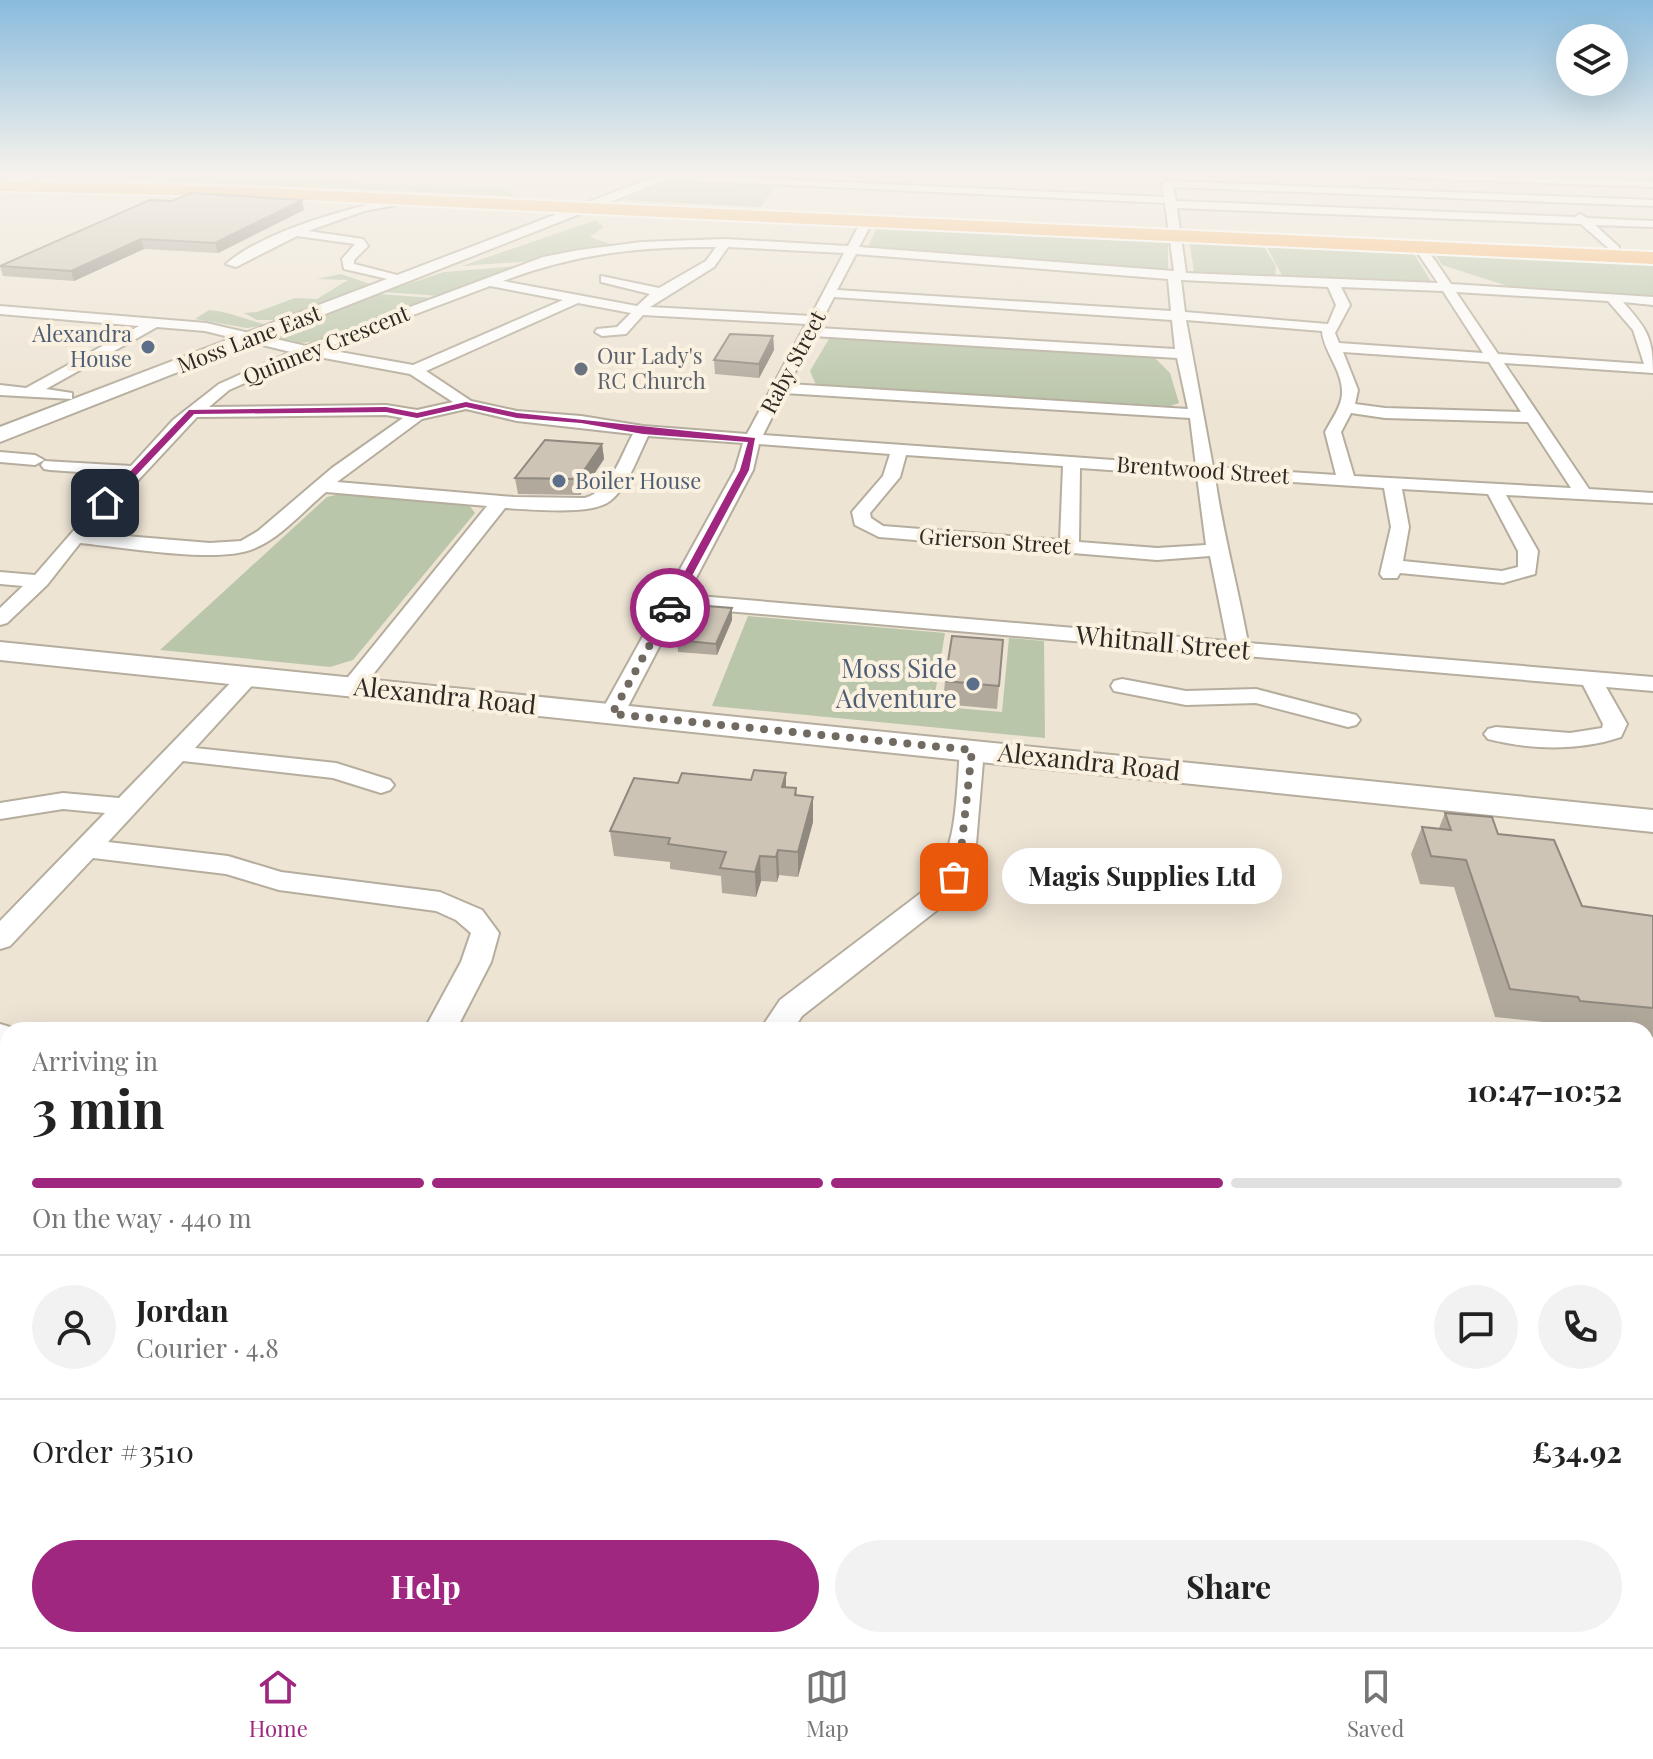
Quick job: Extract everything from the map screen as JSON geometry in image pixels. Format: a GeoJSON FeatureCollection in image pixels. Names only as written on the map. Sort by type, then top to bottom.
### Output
{"type":"FeatureCollection","features":[{"type":"Feature","properties":{"kind":"highway"},"geometry":{"type":"LineString","coordinates":[[1525,250],[1653,258]]}},
{"type":"Feature","properties":{"kind":"highway"},"geometry":{"type":"LineString","coordinates":[[1611,250],[1653,252]]}},
{"type":"Feature","properties":{"kind":"main road","name":"Moss Lane East"},"geometry":{"type":"LineString","coordinates":[[0,435],[481,250]]}},
{"type":"Feature","properties":{"kind":"street"},"geometry":{"type":"LineString","coordinates":[[232,264],[258,250]]}},
{"type":"Feature","properties":{"kind":"street"},"geometry":{"type":"LineString","coordinates":[[358,250],[348,259],[348,266],[401,280]]}},
{"type":"Feature","properties":{"kind":"street","name":"Quinney Crescent"},"geometry":{"type":"LineString","coordinates":[[0,619],[40,581],[133,471],[191,412],[243,376],[547,260],[594,250]]}},
{"type":"Feature","properties":{"kind":"street"},"geometry":{"type":"LineString","coordinates":[[602,332],[621,331],[652,298],[710,264],[720,250]]}},
{"type":"Feature","properties":{"kind":"street","name":"Raby Street"},"geometry":{"type":"LineString","coordinates":[[612,714],[744,470],[752,440],[851,250]]}},
{"type":"Feature","properties":{"kind":"street","name":"Quinney Crescent"},"geometry":{"type":"LineString","coordinates":[[861,250],[1177,276],[1653,301]]}},
{"type":"Feature","properties":{"kind":"street"},"geometry":{"type":"LineString","coordinates":[[1176,250],[1183,354],[1197,414],[1217,550],[1249,669],[1348,720]]}},
{"type":"Feature","properties":{"kind":"street"},"geometry":{"type":"LineString","coordinates":[[1421,250],[1583,493]]}},
{"type":"Feature","properties":{"kind":"street"},"geometry":{"type":"LineString","coordinates":[[605,279],[625,279],[634,288],[662,293]]}},
{"type":"Feature","properties":{"kind":"street"},"geometry":{"type":"LineString","coordinates":[[490,282],[642,311],[1183,354]]}},
{"type":"Feature","properties":{"kind":"street"},"geometry":{"type":"LineString","coordinates":[[1334,285],[1343,305],[1328,333],[1350,390],[1346,407],[1333,432],[1333,440],[1346,480]]}},
{"type":"Feature","properties":{"kind":"street"},"geometry":{"type":"LineString","coordinates":[[829,293],[1029,297],[1179,316],[1286,322],[1330,328]]}},
{"type":"Feature","properties":{"kind":"street"},"geometry":{"type":"LineString","coordinates":[[415,370],[578,298]]}},
{"type":"Feature","properties":{"kind":"street"},"geometry":{"type":"LineString","coordinates":[[1332,347],[1653,369],[1636,323],[1612,298]]}},
{"type":"Feature","properties":{"kind":"street"},"geometry":{"type":"LineString","coordinates":[[0,310],[203,326],[305,351],[415,370],[466,404]]}},
{"type":"Feature","properties":{"kind":"street"},"geometry":{"type":"LineString","coordinates":[[28,393],[156,322]]}},
{"type":"Feature","properties":{"kind":"street"},"geometry":{"type":"LineString","coordinates":[[1636,323],[1653,325]]}},
{"type":"Feature","properties":{"kind":"street"},"geometry":{"type":"LineString","coordinates":[[779,388],[1197,414]]}},
{"type":"Feature","properties":{"kind":"street"},"geometry":{"type":"LineString","coordinates":[[0,390],[67,396]]}},
{"type":"Feature","properties":{"kind":"street"},"geometry":{"type":"LineString","coordinates":[[191,412],[386,410],[417,415],[466,404]]}},
{"type":"Feature","properties":{"kind":"street","name":"Brentwood Street"},"geometry":{"type":"LineString","coordinates":[[466,404],[517,416],[752,440],[1653,498]]}},
{"type":"Feature","properties":{"kind":"street"},"geometry":{"type":"LineString","coordinates":[[1346,407],[1385,413],[1532,417]]}},
{"type":"Feature","properties":{"kind":"street"},"geometry":{"type":"LineString","coordinates":[[75,537],[233,549],[265,535],[321,486],[417,415]]}},
{"type":"Feature","properties":{"kind":"street"},"geometry":{"type":"LineString","coordinates":[[321,486],[501,501],[577,505],[598,502],[604,498],[643,431]]}},
{"type":"Feature","properties":{"kind":"street","name":"Grierson Street"},"geometry":{"type":"LineString","coordinates":[[900,448],[891,477],[861,512],[862,521],[871,529],[1157,554],[1217,550]]}},
{"type":"Feature","properties":{"kind":"street"},"geometry":{"type":"LineString","coordinates":[[0,457],[133,471]]}},
{"type":"Feature","properties":{"kind":"street"},"geometry":{"type":"LineString","coordinates":[[1069,546],[1072,461]]}},
{"type":"Feature","properties":{"kind":"street"},"geometry":{"type":"LineString","coordinates":[[1392,482],[1400,527],[1391,570],[1503,577],[1528,570],[1528,551],[1493,487]]}},
{"type":"Feature","properties":{"kind":"street"},"geometry":{"type":"LineString","coordinates":[[351,687],[501,501]]}},
{"type":"Feature","properties":{"kind":"street"},"geometry":{"type":"LineString","coordinates":[[0,578],[40,581]]}},
{"type":"Feature","properties":{"kind":"street","name":"Whitnall Street"},"geometry":{"type":"LineString","coordinates":[[674,600],[1249,669],[1591,679],[1653,684]]}},
{"type":"Feature","properties":{"kind":"street","name":"Alexandra Road"},"geometry":{"type":"LineString","coordinates":[[0,651],[1653,821]]}},
{"type":"Feature","properties":{"kind":"street"},"geometry":{"type":"LineString","coordinates":[[1122,686],[1186,698],[1249,669]]}},
{"type":"Feature","properties":{"kind":"street"},"geometry":{"type":"LineString","coordinates":[[0,939],[249,677]]}},
{"type":"Feature","properties":{"kind":"street"},"geometry":{"type":"LineString","coordinates":[[1496,734],[1575,740],[1613,732],[1615,724],[1591,679]]}},
{"type":"Feature","properties":{"kind":"street"},"geometry":{"type":"LineString","coordinates":[[781,1022],[791,1008],[940,893],[954,877],[960,860],[972,750]]}},
{"type":"Feature","properties":{"kind":"street"},"geometry":{"type":"LineString","coordinates":[[177,753],[336,771],[381,785]]}},
{"type":"Feature","properties":{"kind":"street"},"geometry":{"type":"LineString","coordinates":[[0,811],[63,801],[125,807]]}},
{"type":"Feature","properties":{"kind":"street"},"geometry":{"type":"LineString","coordinates":[[86,848],[228,865],[279,881],[440,902],[462,910],[480,922],[485,933],[476,962],[444,1022]]}},
{"type":"Feature","properties":{"kind":"green space"},"geometry":{"type":"Polygon","coordinates":[[[509,250],[584,250],[532,261],[462,266],[509,250]]]}},
{"type":"Feature","properties":{"kind":"green space"},"geometry":{"type":"Polygon","coordinates":[[[903,250],[1168,250],[1168,269],[1162,271],[903,250]]]}},
{"type":"Feature","properties":{"kind":"green space"},"geometry":{"type":"Polygon","coordinates":[[[1191,250],[1266,250],[1276,266],[1275,277],[1194,272],[1191,250]]]}},
{"type":"Feature","properties":{"kind":"green space"},"geometry":{"type":"Polygon","coordinates":[[[1269,250],[1408,252],[1414,254],[1432,283],[1424,285],[1421,281],[1414,281],[1416,286],[1283,277],[1269,250]]]}},
{"type":"Feature","properties":{"kind":"green space"},"geometry":{"type":"Polygon","coordinates":[[[1435,254],[1653,263],[1653,297],[1523,291],[1442,265],[1435,254]]]}},
{"type":"Feature","properties":{"kind":"green space"},"geometry":{"type":"Polygon","coordinates":[[[518,266],[440,296],[384,292],[444,272],[518,266]]]}},
{"type":"Feature","properties":{"kind":"green space"},"geometry":{"type":"Polygon","coordinates":[[[341,274],[370,284],[279,320],[257,320],[244,313],[257,312],[295,298],[317,299],[348,280],[317,279],[341,274]]]}},
{"type":"Feature","properties":{"kind":"green space"},"geometry":{"type":"Polygon","coordinates":[[[378,294],[434,298],[320,341],[300,343],[279,339],[278,335],[283,332],[378,294]]]}},
{"type":"Feature","properties":{"kind":"green space"},"geometry":{"type":"Polygon","coordinates":[[[209,310],[268,325],[247,328],[195,319],[209,310]]]}},
{"type":"Feature","properties":{"kind":"green space"},"geometry":{"type":"Polygon","coordinates":[[[830,337],[1152,355],[1170,373],[1179,403],[1170,406],[816,385],[810,371],[830,337]]]}},
{"type":"Feature","properties":{"kind":"green space"},"geometry":{"type":"Polygon","coordinates":[[[340,494],[469,505],[475,513],[353,660],[330,667],[160,650],[327,497],[340,494]]]}},
{"type":"Feature","properties":{"kind":"green space"},"geometry":{"type":"Polygon","coordinates":[[[748,616],[945,633],[933,706],[1002,712],[1009,638],[1044,641],[1045,738],[712,706],[748,616]]]}},
{"type":"Feature","properties":{"kind":"building"},"geometry":{"type":"Polygon","coordinates":[[[37,250],[117,250],[71,271],[0,266],[37,250]]]}},
{"type":"Feature","properties":{"kind":"building"},"geometry":{"type":"Polygon","coordinates":[[[730,334],[773,336],[759,364],[714,360],[730,334]]]}},
{"type":"Feature","properties":{"kind":"building"},"geometry":{"type":"Polygon","coordinates":[[[545,440],[602,444],[578,479],[515,478],[545,440]]]}},
{"type":"Feature","properties":{"kind":"building"},"geometry":{"type":"Polygon","coordinates":[[[694,605],[732,608],[716,644],[677,640],[694,605]]]}},
{"type":"Feature","properties":{"kind":"building"},"geometry":{"type":"Polygon","coordinates":[[[952,636],[1003,640],[999,686],[945,681],[952,636]]]}},
{"type":"Feature","properties":{"kind":"building"},"geometry":{"type":"Polygon","coordinates":[[[754,770],[786,773],[782,787],[796,788],[795,795],[813,797],[798,852],[778,850],[776,857],[760,856],[755,872],[720,868],[726,852],[668,844],[670,838],[610,831],[634,778],[678,783],[682,773],[751,780],[754,770]]]}},
{"type":"Feature","properties":{"kind":"building"},"geometry":{"type":"Polygon","coordinates":[[[1445,813],[1492,817],[1498,834],[1554,840],[1582,906],[1653,916],[1653,1008],[1580,1001],[1578,997],[1510,989],[1466,860],[1431,856],[1422,827],[1451,830],[1445,813]]]}},
{"type":"Feature","properties":{"kind":"way so far"},"geometry":{"type":"LineString","coordinates":[[670,608],[612,714],[972,750],[960,860],[954,877]]}},
{"type":"Feature","properties":{"kind":"place","name":"Alexandra House"},"geometry":{"type":"Point","coordinates":[148,347]}},
{"type":"Feature","properties":{"kind":"place","name":"Our Lady's RC Church"},"geometry":{"type":"Point","coordinates":[581,369]}},
{"type":"Feature","properties":{"kind":"place","name":"Boiler House"},"geometry":{"type":"Point","coordinates":[559,481]}},
{"type":"Feature","properties":{"kind":"place","name":"Moss Side Adventure"},"geometry":{"type":"Point","coordinates":[973,684]}},
{"type":"Feature","properties":{"kind":"place","name":"Magis Supplies Ltd"},"geometry":{"type":"Point","coordinates":[954,877]}},
{"type":"Feature","properties":{"kind":"route"},"geometry":{"type":"LineString","coordinates":[[105,503],[191,412],[386,410],[417,415],[466,404],[517,416],[752,440],[744,470],[670,608]]}}]}
